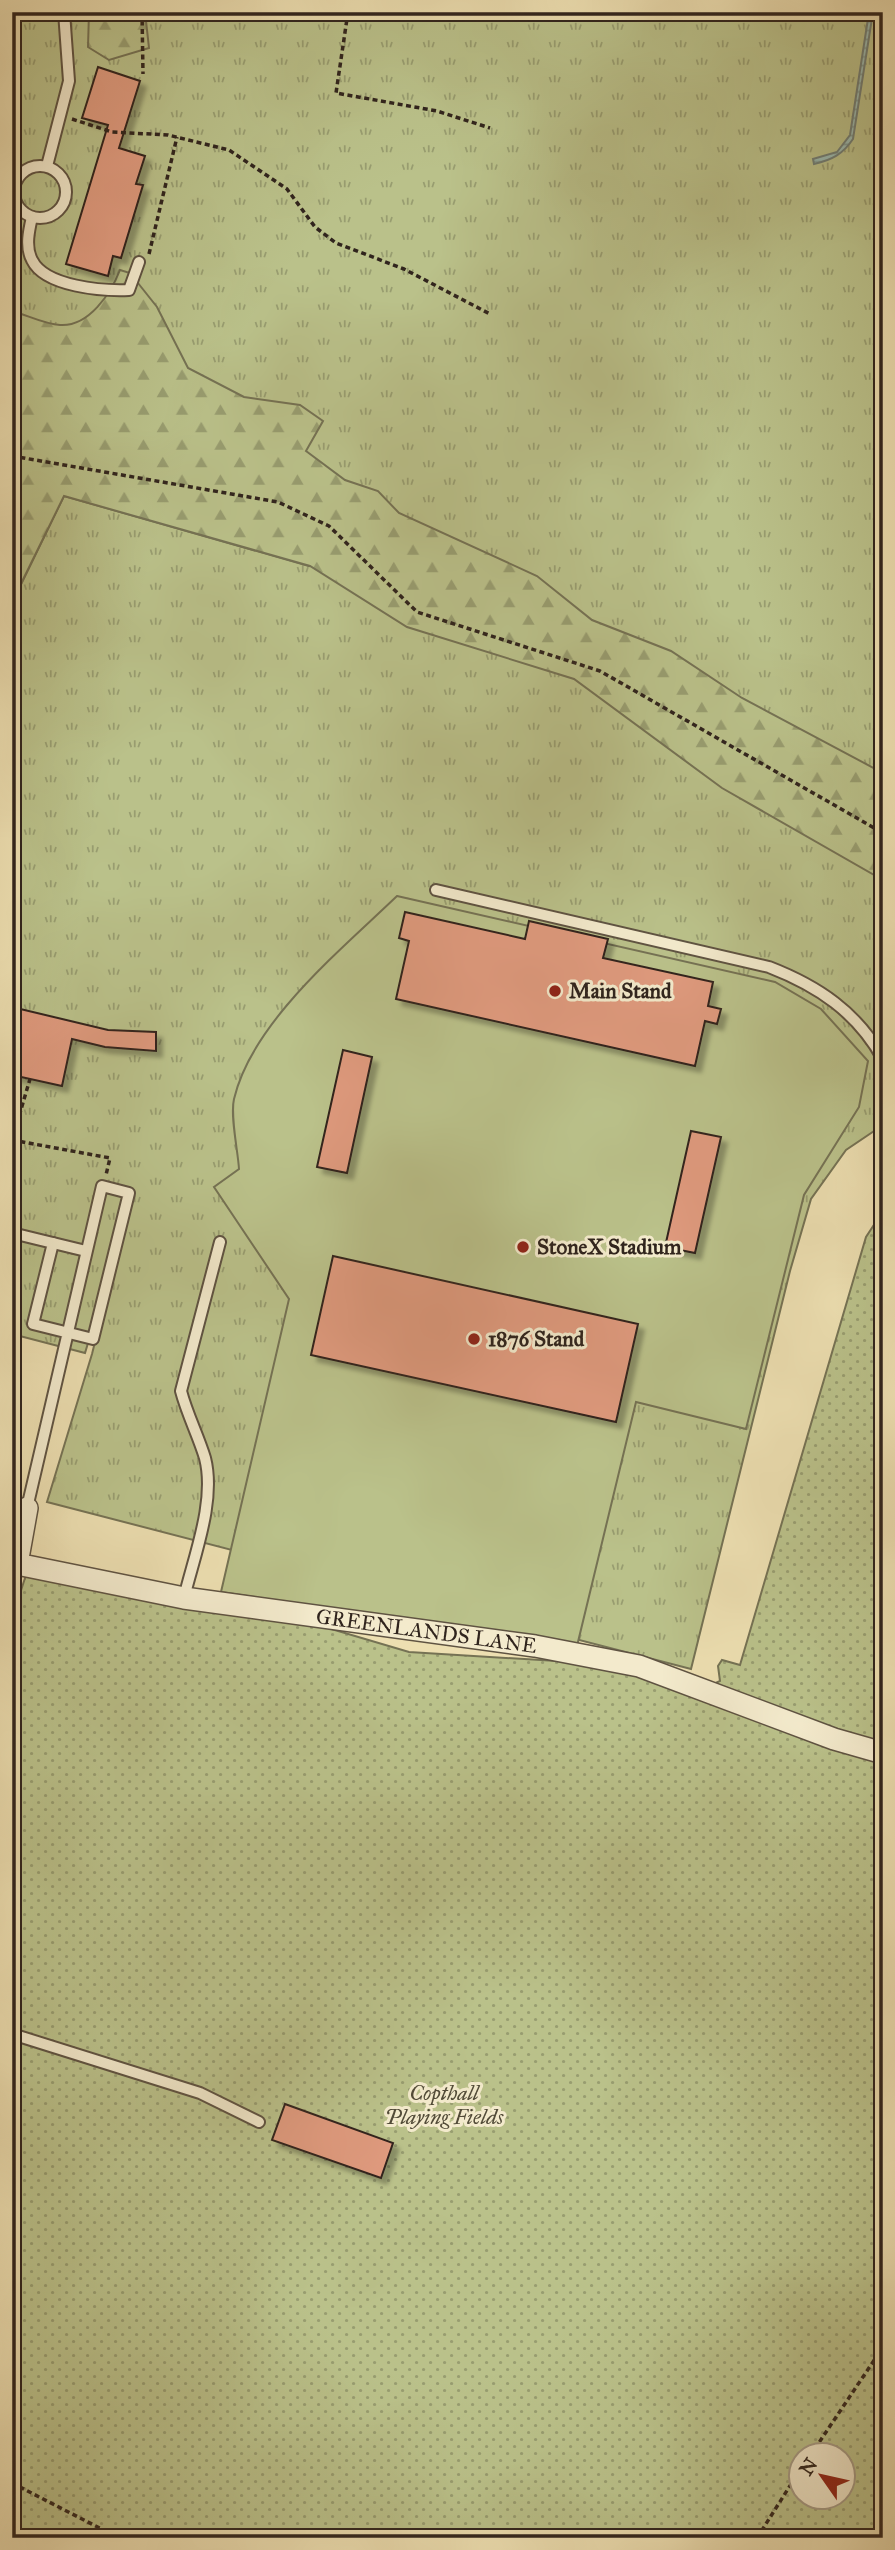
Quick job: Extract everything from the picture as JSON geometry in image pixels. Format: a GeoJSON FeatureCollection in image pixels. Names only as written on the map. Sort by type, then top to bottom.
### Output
{"type":"FeatureCollection","features":[{"type":"Feature","properties":{"kind":"street","name":"GREENLANDS LANE"},"geometry":{"type":"LineString","coordinates":[[19,1506],[14,1567],[184,1598],[534,1646],[639,1666],[834,1739],[883,1753]]}},
{"type":"Feature","properties":{"kind":"lane"},"geometry":{"type":"LineString","coordinates":[[47,166],[69,81],[65,12]]}},
{"type":"Feature","properties":{"kind":"lane"},"geometry":{"type":"LineString","coordinates":[[47,166],[61,176],[66,193],[64,201],[53,215],[32,217],[16,203],[14,183],[30,167],[47,166]]}},
{"type":"Feature","properties":{"kind":"lane"},"geometry":{"type":"LineString","coordinates":[[32,217],[28,247],[32,262],[41,270],[74,285],[99,291],[129,290],[143,263]]}},
{"type":"Feature","properties":{"kind":"lane"},"geometry":{"type":"LineString","coordinates":[[436,890],[769,967],[800,979],[830,996],[855,1019],[883,1059]]}},
{"type":"Feature","properties":{"kind":"lane"},"geometry":{"type":"LineString","coordinates":[[19,1506],[49,1412],[66,1332],[102,1186],[129,1193],[93,1339],[66,1332],[33,1324],[53,1243]]}},
{"type":"Feature","properties":{"kind":"lane"},"geometry":{"type":"LineString","coordinates":[[12,1233],[86,1251]]}},
{"type":"Feature","properties":{"kind":"lane"},"geometry":{"type":"LineString","coordinates":[[184,1598],[207,1483],[205,1459],[181,1391],[220,1242]]}},
{"type":"Feature","properties":{"kind":"lane"},"geometry":{"type":"LineString","coordinates":[[12,2034],[200,2093],[259,2122]]}},
{"type":"Feature","properties":{"kind":"path"},"geometry":{"type":"LineString","coordinates":[[142,12],[143,74]]}},
{"type":"Feature","properties":{"kind":"path"},"geometry":{"type":"LineString","coordinates":[[348,12],[336,93],[437,111],[490,128]]}},
{"type":"Feature","properties":{"kind":"path"},"geometry":{"type":"LineString","coordinates":[[60,116],[112,132],[177,137],[216,145],[243,158],[287,189],[315,227],[336,243],[404,269],[490,313]]}},
{"type":"Feature","properties":{"kind":"path"},"geometry":{"type":"LineString","coordinates":[[143,263],[177,137]]}},
{"type":"Feature","properties":{"kind":"path"},"geometry":{"type":"LineString","coordinates":[[12,456],[278,502],[329,526],[417,612],[600,671],[883,834]]}},
{"type":"Feature","properties":{"kind":"path"},"geometry":{"type":"LineString","coordinates":[[30,1079],[12,1140],[110,1158],[105,1179],[107,1188]]}},
{"type":"Feature","properties":{"kind":"path"},"geometry":{"type":"LineString","coordinates":[[819,2442],[883,2347]]}},
{"type":"Feature","properties":{"kind":"path"},"geometry":{"type":"LineString","coordinates":[[12,2483],[119,2538]]}},
{"type":"Feature","properties":{"kind":"path"},"geometry":{"type":"LineString","coordinates":[[757,2538],[786,2492]]}},
{"type":"Feature","properties":{"kind":"green space"},"geometry":{"type":"Polygon","coordinates":[[[12,12],[883,12],[883,1125],[846,1150],[811,1199],[790,1271],[691,1669],[47,1502],[92,1354],[129,1207],[85,1353],[12,1334],[12,603],[64,496],[309,566],[336,503],[12,312],[12,12]]]}},
{"type":"Feature","properties":{"kind":"green space"},"geometry":{"type":"Polygon","coordinates":[[[89,12],[145,12],[149,48],[109,60],[88,47],[89,12]]]}},
{"type":"Feature","properties":{"kind":"green space"},"geometry":{"type":"Polygon","coordinates":[[[120,270],[130,273],[157,307],[188,368],[244,397],[300,405],[323,421],[306,451],[345,480],[378,491],[399,513],[537,576],[592,620],[671,651],[742,698],[883,773],[883,880],[722,788],[574,679],[407,627],[310,566],[64,496],[12,602],[12,311],[54,324],[71,324],[89,315],[97,307],[111,289],[120,270]]]}},
{"type":"Feature","properties":{"kind":"green space","name":"StoneX Stadium"},"geometry":{"type":"Polygon","coordinates":[[[397,896],[775,982],[821,1009],[868,1061],[859,1107],[804,1195],[746,1429],[636,1402],[577,1646],[221,1592],[289,1299],[214,1187],[239,1169],[234,1099],[244,1070],[259,1042],[279,1015],[326,963],[397,896]]]}},
{"type":"Feature","properties":{"kind":"green space","name":"Copthall Playing Fields"},"geometry":{"type":"Polygon","coordinates":[[[883,1211],[883,2538],[12,2538],[12,1618],[26,1575],[257,1607],[409,1652],[639,1666],[705,1688],[720,1681],[718,1666],[722,1660],[740,1665],[866,1237],[883,1211]]]}},
{"type":"Feature","properties":{"kind":"water"},"geometry":{"type":"Polygon","coordinates":[[[869,12],[873,12],[853,139],[836,156],[814,164],[813,159],[837,152],[850,135],[869,12]]]}},
{"type":"Feature","properties":{"kind":"building"},"geometry":{"type":"Polygon","coordinates":[[[98,67],[140,81],[119,148],[145,156],[136,184],[143,185],[121,258],[113,256],[108,276],[66,264],[108,125],[82,118],[98,67]]]}},
{"type":"Feature","properties":{"kind":"building","name":"Main Stand"},"geometry":{"type":"Polygon","coordinates":[[[405,912],[525,939],[529,921],[608,939],[603,958],[713,982],[708,1006],[721,1009],[717,1024],[705,1021],[695,1066],[396,999],[409,941],[399,938],[405,912]]]}},
{"type":"Feature","properties":{"kind":"building"},"geometry":{"type":"Polygon","coordinates":[[[12,1007],[108,1030],[156,1032],[156,1051],[105,1047],[72,1039],[62,1086],[12,1075],[12,1052],[18,1028],[12,1027],[12,1007]]]}},
{"type":"Feature","properties":{"kind":"building"},"geometry":{"type":"Polygon","coordinates":[[[343,1050],[372,1057],[347,1173],[317,1167],[343,1050]]]}},
{"type":"Feature","properties":{"kind":"building"},"geometry":{"type":"Polygon","coordinates":[[[691,1131],[721,1137],[695,1253],[665,1247],[691,1131]]]}},
{"type":"Feature","properties":{"kind":"building","name":"1876 Stand"},"geometry":{"type":"Polygon","coordinates":[[[333,1256],[638,1324],[616,1422],[311,1355],[333,1256]]]}},
{"type":"Feature","properties":{"kind":"building"},"geometry":{"type":"Polygon","coordinates":[[[285,2104],[393,2143],[381,2178],[272,2140],[285,2104]]]}},
{"type":"Feature","properties":{"kind":"place","name":"Main Stand"},"geometry":{"type":"Point","coordinates":[555,991]}},
{"type":"Feature","properties":{"kind":"place","name":"StoneX Stadium"},"geometry":{"type":"Point","coordinates":[523,1247]}},
{"type":"Feature","properties":{"kind":"place","name":"1876 Stand"},"geometry":{"type":"Point","coordinates":[474,1339]}}]}
